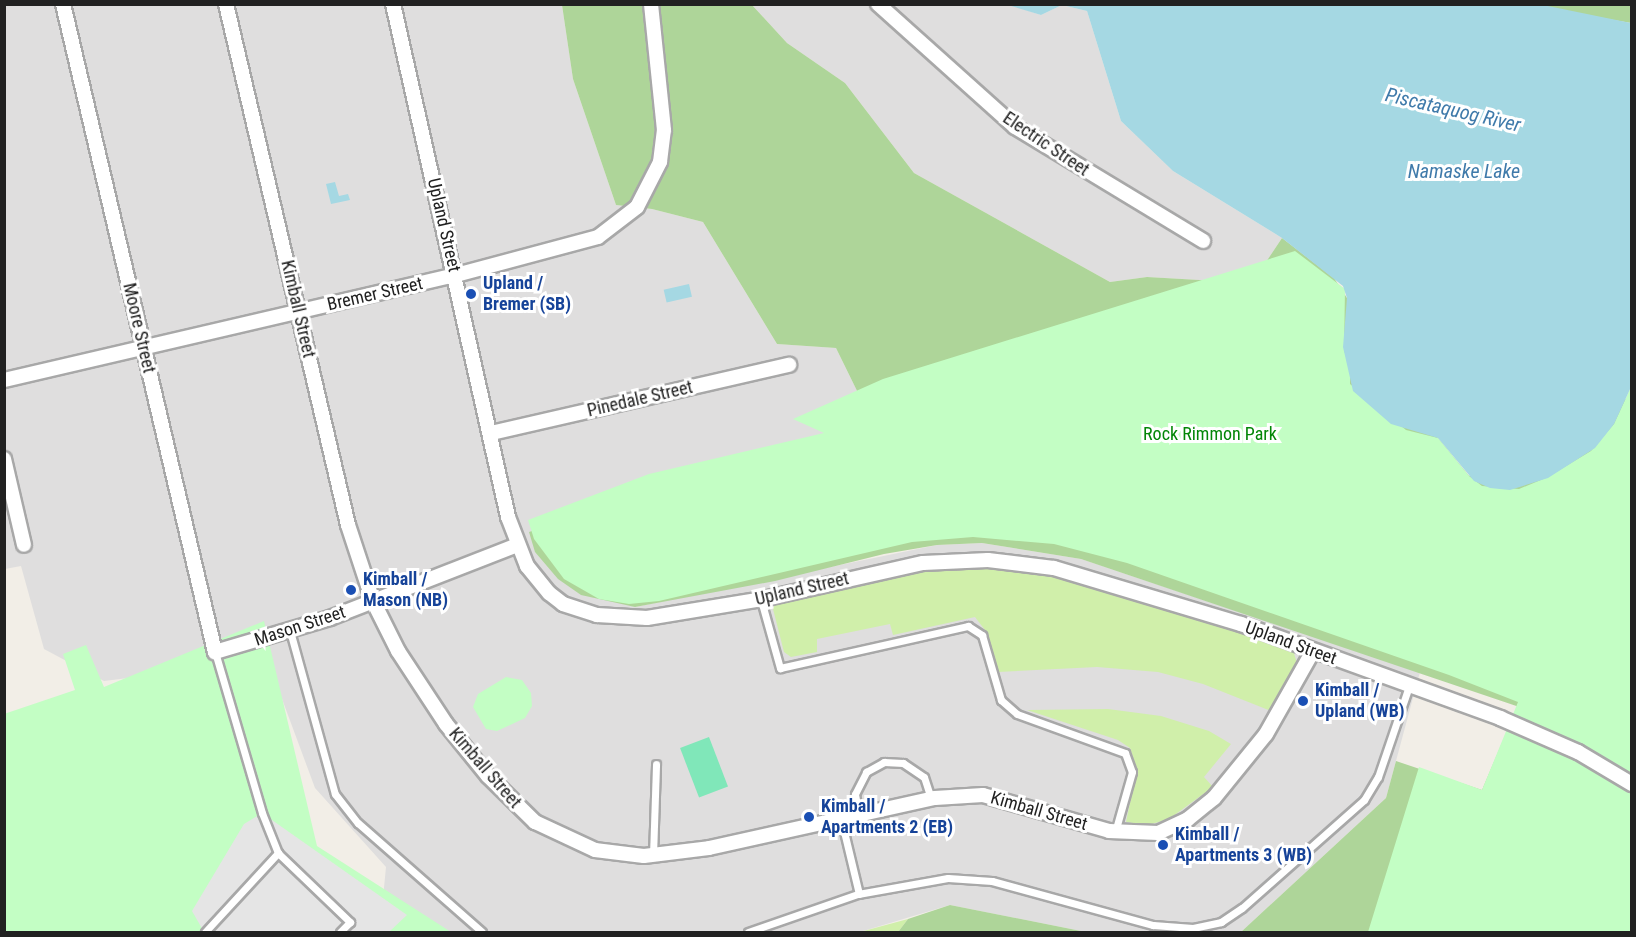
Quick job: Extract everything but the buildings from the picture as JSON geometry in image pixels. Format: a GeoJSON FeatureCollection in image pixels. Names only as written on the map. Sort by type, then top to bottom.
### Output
{"type":"FeatureCollection","features":[{"type":"Feature","properties":{"kind":"street","name":"Moore Street"},"geometry":{"type":"LineString","coordinates":[[63,4],[215,652]]}},
{"type":"Feature","properties":{"kind":"street","name":"Kimball Street"},"geometry":{"type":"LineString","coordinates":[[226,4],[348,525],[373,601],[398,651],[446,724],[522,811],[564,838],[611,854],[654,856],[709,848],[931,799],[999,798],[1115,832],[1158,833],[1188,819],[1208,804],[1266,734],[1313,651]]}},
{"type":"Feature","properties":{"kind":"street","name":"Upland Street"},"geometry":{"type":"LineString","coordinates":[[393,4],[517,545],[527,566],[549,593],[563,604],[597,615],[647,618],[761,600],[923,563],[1021,563],[1102,579],[1313,651],[1548,737],[1632,784]]}},
{"type":"Feature","properties":{"kind":"street","name":"Bremer Street"},"geometry":{"type":"LineString","coordinates":[[4,380],[456,275],[584,243],[612,228],[637,207],[655,178],[663,146],[651,4]]}},
{"type":"Feature","properties":{"kind":"street","name":"Electric Street"},"geometry":{"type":"LineString","coordinates":[[878,4],[1015,127],[1203,241]]}},
{"type":"Feature","properties":{"kind":"street","name":"Pinedale Street"},"geometry":{"type":"LineString","coordinates":[[491,433],[789,365]]}},
{"type":"Feature","properties":{"kind":"street"},"geometry":{"type":"LineString","coordinates":[[4,459],[24,545]]}},
{"type":"Feature","properties":{"kind":"street","name":"Mason Street"},"geometry":{"type":"LineString","coordinates":[[215,652],[290,631],[517,545]]}},
{"type":"Feature","properties":{"kind":"lane"},"geometry":{"type":"LineString","coordinates":[[761,600],[780,668],[968,626],[982,635],[1001,700],[1017,714],[1125,753],[1132,772],[1115,832]]}},
{"type":"Feature","properties":{"kind":"lane"},"geometry":{"type":"LineString","coordinates":[[290,631],[334,794],[358,823],[482,933]]}},
{"type":"Feature","properties":{"kind":"lane"},"geometry":{"type":"LineString","coordinates":[[215,652],[262,813],[278,853],[350,922],[340,933]]}},
{"type":"Feature","properties":{"kind":"lane"},"geometry":{"type":"LineString","coordinates":[[748,933],[859,894],[948,878],[970,879],[1154,925],[1193,928],[1221,922],[1242,908],[1364,800],[1378,777],[1409,686]]}},
{"type":"Feature","properties":{"kind":"lane"},"geometry":{"type":"LineString","coordinates":[[859,815],[855,794],[866,772],[884,762],[903,763],[924,777],[931,799]]}},
{"type":"Feature","properties":{"kind":"lane"},"geometry":{"type":"LineString","coordinates":[[654,856],[656,764]]}},
{"type":"Feature","properties":{"kind":"lane"},"geometry":{"type":"LineString","coordinates":[[841,819],[859,894]]}},
{"type":"Feature","properties":{"kind":"lane"},"geometry":{"type":"LineString","coordinates":[[205,933],[278,853]]}},
{"type":"Feature","properties":{"kind":"shaded area"},"geometry":{"type":"Polygon","coordinates":[[[1008,4],[1041,15],[1062,5],[1087,11],[1121,121],[1173,171],[1282,238],[1252,283],[1147,277],[1110,282],[914,173],[845,83],[787,43],[752,5],[1008,4]]]}},
{"type":"Feature","properties":{"kind":"shaded area"},"geometry":{"type":"Polygon","coordinates":[[[4,5],[562,5],[573,79],[616,205],[652,209],[703,222],[777,344],[836,348],[861,399],[837,430],[635,607],[937,545],[982,543],[1081,559],[1420,672],[1386,798],[1241,932],[1086,932],[950,905],[860,932],[435,932],[383,898],[386,867],[315,788],[265,653],[234,665],[104,681],[44,649],[21,566],[5,569],[4,5]]]}},
{"type":"Feature","properties":{"kind":"shaded area"},"geometry":{"type":"Polygon","coordinates":[[[262,813],[407,915],[389,932],[204,932],[192,911],[244,824],[262,813]]]}},
{"type":"Feature","properties":{"kind":"green space","name":"Rock Rimmon Park"},"geometry":{"type":"Polygon","coordinates":[[[562,5],[752,5],[787,43],[845,83],[914,173],[1110,282],[1147,277],[1252,283],[1282,238],[1334,278],[1438,438],[1469,476],[1628,398],[1631,387],[1555,719],[1081,559],[982,543],[937,545],[884,554],[775,581],[635,607],[581,595],[558,579],[535,552],[529,532],[837,430],[861,399],[836,348],[777,344],[703,222],[652,209],[616,205],[573,79],[562,5]]]}},
{"type":"Feature","properties":{"kind":"green space"},"geometry":{"type":"Polygon","coordinates":[[[1538,5],[1631,5],[1631,23],[1567,12],[1538,5]]]}},
{"type":"Feature","properties":{"kind":"green space","name":"Rock Rimmon Park"},"geometry":{"type":"Polygon","coordinates":[[[1295,251],[1345,289],[1344,351],[1350,364],[1350,384],[1406,430],[1438,438],[1469,476],[1482,486],[1519,489],[1548,477],[1591,451],[1614,424],[1631,387],[1631,932],[1368,932],[1419,767],[1482,790],[1518,702],[1449,675],[1127,563],[1054,544],[973,537],[912,542],[659,601],[629,604],[599,599],[564,579],[534,539],[528,520],[649,474],[824,433],[793,419],[883,379],[1295,251]]]}},
{"type":"Feature","properties":{"kind":"green space"},"geometry":{"type":"Polygon","coordinates":[[[974,565],[1085,579],[1292,647],[1297,663],[1271,711],[1203,684],[1158,672],[1097,667],[998,672],[988,634],[975,617],[893,635],[890,624],[817,639],[817,652],[791,657],[784,652],[773,609],[775,603],[887,575],[974,565]]]}},
{"type":"Feature","properties":{"kind":"green space"},"geometry":{"type":"Polygon","coordinates":[[[264,621],[317,846],[451,932],[5,932],[4,714],[75,690],[63,654],[86,645],[104,687],[264,621]]]}},
{"type":"Feature","properties":{"kind":"green space"},"geometry":{"type":"Polygon","coordinates":[[[506,677],[522,680],[531,693],[532,706],[525,718],[497,731],[486,729],[473,707],[478,694],[506,677]]]}},
{"type":"Feature","properties":{"kind":"green space"},"geometry":{"type":"Polygon","coordinates":[[[1108,709],[1161,716],[1209,731],[1231,744],[1204,777],[1213,787],[1169,819],[1148,825],[1126,822],[1137,769],[1130,748],[1118,740],[1027,710],[1108,709]]]}},
{"type":"Feature","properties":{"kind":"green space"},"geometry":{"type":"Polygon","coordinates":[[[1507,731],[1631,932],[1241,932],[1386,798],[1396,761],[1482,790],[1507,731]]]}},
{"type":"Feature","properties":{"kind":"green space"},"geometry":{"type":"Polygon","coordinates":[[[709,737],[728,786],[699,798],[680,748],[709,737]]]}},
{"type":"Feature","properties":{"kind":"green space"},"geometry":{"type":"Polygon","coordinates":[[[950,905],[1086,932],[898,932],[908,919],[950,905]]]}},
{"type":"Feature","properties":{"kind":"green space"},"geometry":{"type":"Polygon","coordinates":[[[908,919],[898,932],[860,932],[908,919]]]}},
{"type":"Feature","properties":{"kind":"water","name":"Namaske Lake"},"geometry":{"type":"Polygon","coordinates":[[[1538,4],[1631,23],[1631,387],[1614,424],[1595,448],[1548,478],[1510,490],[1490,488],[1474,481],[1438,438],[1391,424],[1353,391],[1343,347],[1347,298],[1343,286],[1282,238],[1173,171],[1121,121],[1087,11],[1062,5],[1041,15],[1008,5],[1538,4]]]}},
{"type":"Feature","properties":{"kind":"water"},"geometry":{"type":"Polygon","coordinates":[[[335,182],[339,196],[348,194],[350,200],[331,204],[326,184],[335,182]]]}},
{"type":"Feature","properties":{"kind":"water"},"geometry":{"type":"Polygon","coordinates":[[[689,284],[692,297],[667,303],[664,290],[689,284]]]}},
{"type":"Feature","properties":{"kind":"place","name":"Upland / Bremer (SB)"},"geometry":{"type":"Point","coordinates":[471,294]}},
{"type":"Feature","properties":{"kind":"place","name":"Kimball / Mason (NB)"},"geometry":{"type":"Point","coordinates":[351,590]}},
{"type":"Feature","properties":{"kind":"place","name":"Kimball / Upland (WB)"},"geometry":{"type":"Point","coordinates":[1303,701]}},
{"type":"Feature","properties":{"kind":"place","name":"Kimball / Apartments 2 (EB)"},"geometry":{"type":"Point","coordinates":[809,817]}},
{"type":"Feature","properties":{"kind":"place","name":"Kimball / Apartments 3 (WB)"},"geometry":{"type":"Point","coordinates":[1163,845]}},
{"type":"Feature","properties":{"kind":"water label","name":"Piscataquog River"},"geometry":{"type":"Point","coordinates":[1453,110]}}]}
